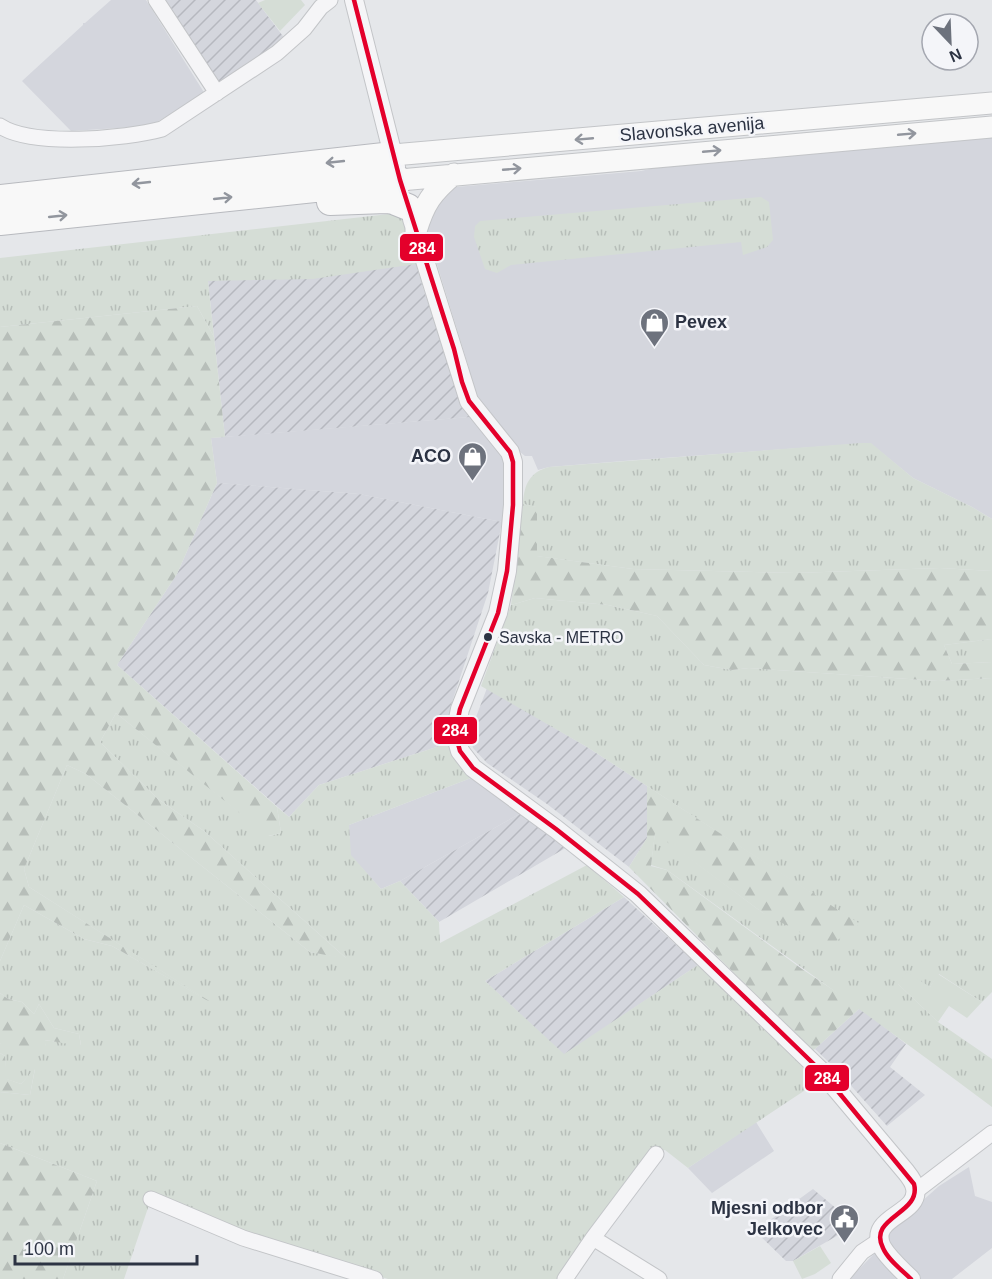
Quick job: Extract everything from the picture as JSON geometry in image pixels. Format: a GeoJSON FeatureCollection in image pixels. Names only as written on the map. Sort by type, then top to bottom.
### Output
{"type":"FeatureCollection","features":[{"type":"Feature","properties":{"kind":"highway"},"geometry":{"type":"LineString","coordinates":[[0,222],[274,192],[396,167]]}},
{"type":"Feature","properties":{"kind":"highway"},"geometry":{"type":"LineString","coordinates":[[0,198],[396,167]]}},
{"type":"Feature","properties":{"kind":"highway"},"geometry":{"type":"LineString","coordinates":[[0,187],[13,186],[39,194]]}},
{"type":"Feature","properties":{"kind":"highway"},"geometry":{"type":"LineString","coordinates":[[274,192],[313,202],[393,201],[412,219]]}},
{"type":"Feature","properties":{"kind":"main road","name":"Slavonska avenija"},"geometry":{"type":"LineString","coordinates":[[396,167],[992,103]]}},
{"type":"Feature","properties":{"kind":"main road","name":"Slavonska avenija"},"geometry":{"type":"LineString","coordinates":[[396,167],[454,174],[992,127]]}},
{"type":"Feature","properties":{"kind":"main road"},"geometry":{"type":"LineString","coordinates":[[412,219],[432,194],[454,174]]}},
{"type":"Feature","properties":{"kind":"street"},"geometry":{"type":"LineString","coordinates":[[156,0],[217,93]]}},
{"type":"Feature","properties":{"kind":"street"},"geometry":{"type":"LineString","coordinates":[[354,0],[396,167],[469,401],[510,452],[513,462],[513,505],[507,571],[498,613],[460,709],[455,733],[460,751],[473,768],[556,829],[638,894],[822,1072],[915,1185],[916,1191],[912,1202],[885,1224],[881,1229],[880,1240],[886,1254],[911,1279]]}},
{"type":"Feature","properties":{"kind":"street"},"geometry":{"type":"LineString","coordinates":[[0,126],[14,133],[43,138],[145,133],[162,129],[278,53],[304,28],[322,2]]}},
{"type":"Feature","properties":{"kind":"street"},"geometry":{"type":"LineString","coordinates":[[916,1191],[992,1133]]}},
{"type":"Feature","properties":{"kind":"street"},"geometry":{"type":"LineString","coordinates":[[565,1279],[656,1154]]}},
{"type":"Feature","properties":{"kind":"street"},"geometry":{"type":"LineString","coordinates":[[151,1199],[243,1238],[375,1279]]}},
{"type":"Feature","properties":{"kind":"street"},"geometry":{"type":"LineString","coordinates":[[593,1238],[659,1279]]}},
{"type":"Feature","properties":{"kind":"street"},"geometry":{"type":"LineString","coordinates":[[840,1279],[862,1252],[880,1240]]}},
{"type":"Feature","properties":{"kind":"shaded area"},"geometry":{"type":"Polygon","coordinates":[[[111,0],[146,0],[205,94],[150,126],[71,131],[22,81],[83,23],[111,0]]]}},
{"type":"Feature","properties":{"kind":"shaded area"},"geometry":{"type":"Polygon","coordinates":[[[160,0],[256,0],[285,39],[223,82],[217,83],[160,0]]]}},
{"type":"Feature","properties":{"kind":"shaded area"},"geometry":{"type":"Polygon","coordinates":[[[992,136],[992,519],[913,478],[870,443],[549,467],[538,470],[532,456],[525,456],[514,447],[483,411],[467,372],[469,368],[427,232],[426,223],[446,190],[456,187],[641,171],[685,161],[992,136]]]}},
{"type":"Feature","properties":{"kind":"shaded area"},"geometry":{"type":"Polygon","coordinates":[[[404,222],[423,288],[470,417],[225,437],[208,281],[404,222]]]}},
{"type":"Feature","properties":{"kind":"shaded area"},"geometry":{"type":"Polygon","coordinates":[[[470,417],[504,450],[513,470],[502,522],[359,494],[217,483],[211,438],[470,417]]]}},
{"type":"Feature","properties":{"kind":"shaded area"},"geometry":{"type":"Polygon","coordinates":[[[217,483],[359,494],[502,522],[488,593],[450,708],[449,743],[319,785],[289,817],[117,665],[177,574],[217,483]]]}},
{"type":"Feature","properties":{"kind":"shaded area"},"geometry":{"type":"Polygon","coordinates":[[[487,688],[587,747],[647,786],[647,838],[629,867],[547,804],[487,763],[473,748],[470,733],[487,688]]]}},
{"type":"Feature","properties":{"kind":"shaded area"},"geometry":{"type":"Polygon","coordinates":[[[471,778],[521,813],[400,881],[381,889],[350,855],[349,825],[471,778]]]}},
{"type":"Feature","properties":{"kind":"shaded area"},"geometry":{"type":"Polygon","coordinates":[[[521,813],[569,846],[439,922],[400,881],[521,813]]]}},
{"type":"Feature","properties":{"kind":"shaded area"},"geometry":{"type":"Polygon","coordinates":[[[624,897],[698,965],[564,1055],[485,981],[624,897]]]}},
{"type":"Feature","properties":{"kind":"shaded area"},"geometry":{"type":"Polygon","coordinates":[[[860,1008],[906,1044],[890,1067],[925,1095],[887,1126],[815,1049],[860,1008]]]}},
{"type":"Feature","properties":{"kind":"shaded area"},"geometry":{"type":"Polygon","coordinates":[[[756,1122],[774,1151],[712,1193],[688,1168],[756,1122]]]}},
{"type":"Feature","properties":{"kind":"shaded area"},"geometry":{"type":"Polygon","coordinates":[[[969,1167],[975,1196],[992,1202],[992,1248],[952,1279],[920,1279],[892,1246],[888,1237],[892,1228],[939,1186],[969,1167]]]}},
{"type":"Feature","properties":{"kind":"shaded area"},"geometry":{"type":"Polygon","coordinates":[[[813,1189],[856,1225],[793,1261],[786,1261],[755,1231],[813,1189]]]}},
{"type":"Feature","properties":{"kind":"shaded area"},"geometry":{"type":"Polygon","coordinates":[[[875,1253],[903,1279],[849,1279],[875,1253]]]}},
{"type":"Feature","properties":{"kind":"green space"},"geometry":{"type":"Polygon","coordinates":[[[265,0],[301,0],[305,5],[280,31],[258,3],[265,0]]]}},
{"type":"Feature","properties":{"kind":"green space"},"geometry":{"type":"Polygon","coordinates":[[[761,197],[769,202],[773,240],[767,247],[743,255],[741,242],[511,265],[497,273],[485,269],[474,237],[475,226],[480,221],[761,197]]]}},
{"type":"Feature","properties":{"kind":"green space"},"geometry":{"type":"Polygon","coordinates":[[[398,213],[404,222],[416,264],[313,279],[208,281],[214,337],[197,306],[0,327],[0,258],[398,213]]]}},
{"type":"Feature","properties":{"kind":"green space"},"geometry":{"type":"Polygon","coordinates":[[[197,306],[214,337],[225,437],[211,438],[217,483],[177,574],[117,665],[277,807],[281,833],[268,836],[116,713],[100,742],[158,799],[204,831],[347,959],[310,952],[86,774],[67,765],[24,869],[29,887],[222,1009],[112,946],[84,939],[24,905],[0,961],[0,327],[197,306]]]}},
{"type":"Feature","properties":{"kind":"green space"},"geometry":{"type":"Polygon","coordinates":[[[871,443],[913,478],[992,519],[992,571],[940,568],[795,573],[633,569],[536,556],[536,507],[523,504],[529,480],[542,469],[871,443]]]}},
{"type":"Feature","properties":{"kind":"green space"},"geometry":{"type":"Polygon","coordinates":[[[523,504],[537,507],[537,556],[633,569],[795,573],[940,568],[992,571],[992,639],[944,645],[952,664],[992,662],[992,678],[938,681],[749,668],[732,670],[704,665],[657,616],[608,605],[535,598],[511,605],[523,504]]]}},
{"type":"Feature","properties":{"kind":"green space"},"geometry":{"type":"Polygon","coordinates":[[[535,598],[608,605],[657,616],[704,665],[732,670],[749,668],[938,681],[992,678],[992,992],[982,1002],[939,974],[930,987],[898,984],[938,1022],[992,1059],[992,1107],[667,870],[651,865],[655,832],[763,913],[859,924],[587,747],[481,686],[511,605],[535,598]]]}},
{"type":"Feature","properties":{"kind":"green space"},"geometry":{"type":"Polygon","coordinates":[[[992,639],[992,662],[952,664],[944,645],[992,639]]]}},
{"type":"Feature","properties":{"kind":"green space"},"geometry":{"type":"Polygon","coordinates":[[[116,713],[269,836],[281,833],[277,807],[289,817],[319,785],[449,743],[471,778],[349,825],[351,855],[381,889],[400,881],[439,922],[440,943],[587,865],[624,897],[485,981],[564,1054],[698,965],[819,1081],[688,1168],[665,1150],[655,1151],[562,1279],[388,1279],[286,1248],[152,1196],[124,1279],[63,1279],[97,1181],[0,1143],[0,1092],[30,1095],[35,1069],[21,1084],[6,1079],[5,1056],[0,1053],[0,1044],[3,1042],[46,1046],[44,1040],[81,1045],[79,1034],[54,1028],[39,1004],[34,1014],[22,1002],[8,999],[0,993],[0,961],[24,905],[84,939],[112,946],[207,1000],[29,887],[24,869],[67,765],[86,774],[310,952],[346,958],[204,831],[158,799],[100,742],[116,713]]]}},
{"type":"Feature","properties":{"kind":"green space"},"geometry":{"type":"Polygon","coordinates":[[[647,786],[860,924],[828,947],[763,913],[655,833],[651,866],[667,870],[802,969],[860,1008],[815,1049],[811,1051],[629,867],[647,838],[647,786]]]}},
{"type":"Feature","properties":{"kind":"green space"},"geometry":{"type":"Polygon","coordinates":[[[907,972],[930,987],[938,974],[982,1002],[967,1018],[949,1006],[938,1022],[898,984],[907,972]]]}},
{"type":"Feature","properties":{"kind":"green space"},"geometry":{"type":"Polygon","coordinates":[[[0,993],[8,999],[22,1002],[34,1014],[39,1004],[54,1028],[79,1034],[81,1046],[45,1040],[46,1046],[18,1053],[3,1043],[0,1044],[0,993]]]}},
{"type":"Feature","properties":{"kind":"green space"},"geometry":{"type":"Polygon","coordinates":[[[0,1053],[5,1056],[7,1079],[21,1084],[35,1068],[30,1095],[0,1092],[0,1053]]]}},
{"type":"Feature","properties":{"kind":"green space"},"geometry":{"type":"Polygon","coordinates":[[[0,1143],[97,1181],[63,1279],[0,1279],[0,1143]]]}},
{"type":"Feature","properties":{"kind":"green space"},"geometry":{"type":"Polygon","coordinates":[[[820,1246],[831,1263],[815,1274],[802,1279],[793,1261],[820,1246]]]}},
{"type":"Feature","properties":{"kind":"transit line","name":"284"},"geometry":{"type":"LineString","coordinates":[[354,0],[400,180],[454,349],[462,382],[469,401],[510,452],[513,462],[513,505],[507,571],[498,613],[460,709],[455,733],[460,751],[473,768],[556,829],[638,894],[822,1072],[914,1184],[914,1194],[910,1202],[882,1229],[880,1238],[888,1257],[911,1279]]}},
{"type":"Feature","properties":{"kind":"place","name":"Pevex"},"geometry":{"type":"Point","coordinates":[654,348]}},
{"type":"Feature","properties":{"kind":"place","name":"ACO"},"geometry":{"type":"Point","coordinates":[472,482]}},
{"type":"Feature","properties":{"kind":"place","name":"Savska - METRO"},"geometry":{"type":"Point","coordinates":[488,637]}},
{"type":"Feature","properties":{"kind":"place","name":"Mjesni odbor Jelkovec"},"geometry":{"type":"Point","coordinates":[844,1244]}}]}
